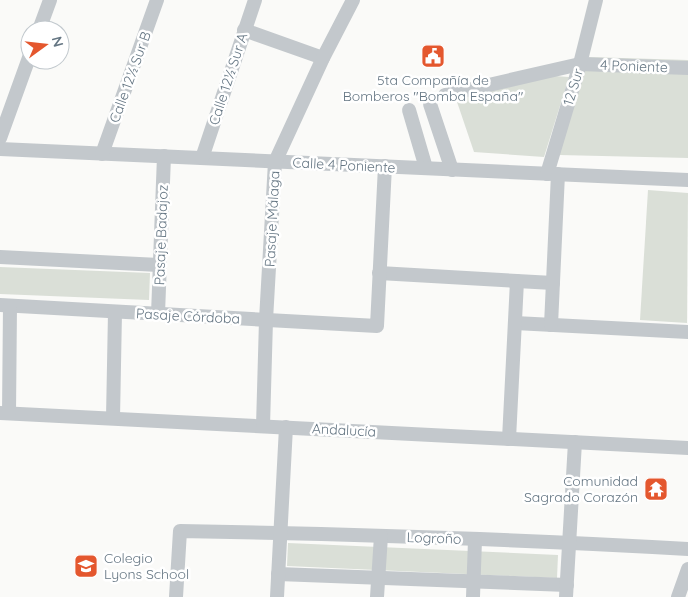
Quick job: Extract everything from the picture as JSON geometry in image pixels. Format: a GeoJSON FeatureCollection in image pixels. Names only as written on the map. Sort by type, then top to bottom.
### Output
{"type":"FeatureCollection","features":[{"type":"Feature","properties":{"kind":"street"},"geometry":{"type":"LineString","coordinates":[[43,20],[50,0]]}},
{"type":"Feature","properties":{"kind":"street","name":"Calle 12½ Sur B"},"geometry":{"type":"LineString","coordinates":[[102,154],[157,0]]}},
{"type":"Feature","properties":{"kind":"street","name":"Calle 12½ Sur A"},"geometry":{"type":"LineString","coordinates":[[202,158],[255,0]]}},
{"type":"Feature","properties":{"kind":"street","name":"Pasaje Málaga"},"geometry":{"type":"LineString","coordinates":[[263,426],[266,320],[275,162],[323,58],[353,0]]}},
{"type":"Feature","properties":{"kind":"street","name":"12 Sur"},"geometry":{"type":"LineString","coordinates":[[550,325],[553,283],[552,174],[596,0]]}},
{"type":"Feature","properties":{"kind":"street"},"geometry":{"type":"LineString","coordinates":[[244,30],[323,58]]}},
{"type":"Feature","properties":{"kind":"street","name":"4 Poniente"},"geometry":{"type":"LineString","coordinates":[[445,95],[580,64],[688,68]]}},
{"type":"Feature","properties":{"kind":"street"},"geometry":{"type":"LineString","coordinates":[[0,138],[25,70]]}},
{"type":"Feature","properties":{"kind":"street"},"geometry":{"type":"LineString","coordinates":[[430,104],[452,170]]}},
{"type":"Feature","properties":{"kind":"street"},"geometry":{"type":"LineString","coordinates":[[409,110],[426,168]]}},
{"type":"Feature","properties":{"kind":"street","name":"Calle 4 Poniente"},"geometry":{"type":"LineString","coordinates":[[0,149],[688,180]]}},
{"type":"Feature","properties":{"kind":"street","name":"Pasaje Badajoz"},"geometry":{"type":"LineString","coordinates":[[158,314],[164,156]]}},
{"type":"Feature","properties":{"kind":"street"},"geometry":{"type":"LineString","coordinates":[[385,166],[379,273],[553,283]]}},
{"type":"Feature","properties":{"kind":"street"},"geometry":{"type":"LineString","coordinates":[[0,257],[159,265]]}},
{"type":"Feature","properties":{"kind":"street","name":"Pasaje Córdoba"},"geometry":{"type":"LineString","coordinates":[[5,306],[377,326],[379,273]]}},
{"type":"Feature","properties":{"kind":"street"},"geometry":{"type":"LineString","coordinates":[[509,439],[517,281]]}},
{"type":"Feature","properties":{"kind":"street"},"geometry":{"type":"LineString","coordinates":[[4,413],[5,306]]}},
{"type":"Feature","properties":{"kind":"street"},"geometry":{"type":"LineString","coordinates":[[113,418],[115,312]]}},
{"type":"Feature","properties":{"kind":"street"},"geometry":{"type":"LineString","coordinates":[[515,323],[688,332]]}},
{"type":"Feature","properties":{"kind":"street","name":"Andalucía"},"geometry":{"type":"LineString","coordinates":[[4,413],[688,448]]}},
{"type":"Feature","properties":{"kind":"street"},"geometry":{"type":"LineString","coordinates":[[277,597],[286,427]]}},
{"type":"Feature","properties":{"kind":"street"},"geometry":{"type":"LineString","coordinates":[[278,574],[474,582],[567,591],[575,442]]}},
{"type":"Feature","properties":{"kind":"street","name":"Logroño"},"geometry":{"type":"LineString","coordinates":[[176,597],[180,531],[570,542],[688,549]]}},
{"type":"Feature","properties":{"kind":"street"},"geometry":{"type":"LineString","coordinates":[[377,597],[381,536]]}},
{"type":"Feature","properties":{"kind":"street"},"geometry":{"type":"LineString","coordinates":[[473,597],[475,540]]}},
{"type":"Feature","properties":{"kind":"street"},"geometry":{"type":"LineString","coordinates":[[678,597],[688,569]]}},
{"type":"Feature","properties":{"kind":"shaded area"},"geometry":{"type":"Polygon","coordinates":[[[589,57],[688,60],[688,158],[559,155],[589,57]]]}},
{"type":"Feature","properties":{"kind":"shaded area"},"geometry":{"type":"Polygon","coordinates":[[[540,75],[569,77],[544,157],[474,152],[455,96],[540,75]]]}},
{"type":"Feature","properties":{"kind":"shaded area"},"geometry":{"type":"Polygon","coordinates":[[[648,190],[688,193],[687,323],[640,320],[648,190]]]}},
{"type":"Feature","properties":{"kind":"shaded area"},"geometry":{"type":"Polygon","coordinates":[[[0,267],[150,273],[149,300],[0,294],[0,267]]]}},
{"type":"Feature","properties":{"kind":"shaded area"},"geometry":{"type":"Polygon","coordinates":[[[288,543],[558,555],[557,578],[287,566],[288,543]]]}},
{"type":"Feature","properties":{"kind":"place","name":"5ta Compañía de Bomberos \"Bomba España\""},"geometry":{"type":"Point","coordinates":[433,56]}},
{"type":"Feature","properties":{"kind":"place","name":"Comunidad Sagrado Corazón"},"geometry":{"type":"Point","coordinates":[656,489]}},
{"type":"Feature","properties":{"kind":"place","name":"Colegio Lyons School"},"geometry":{"type":"Point","coordinates":[86,566]}}]}
